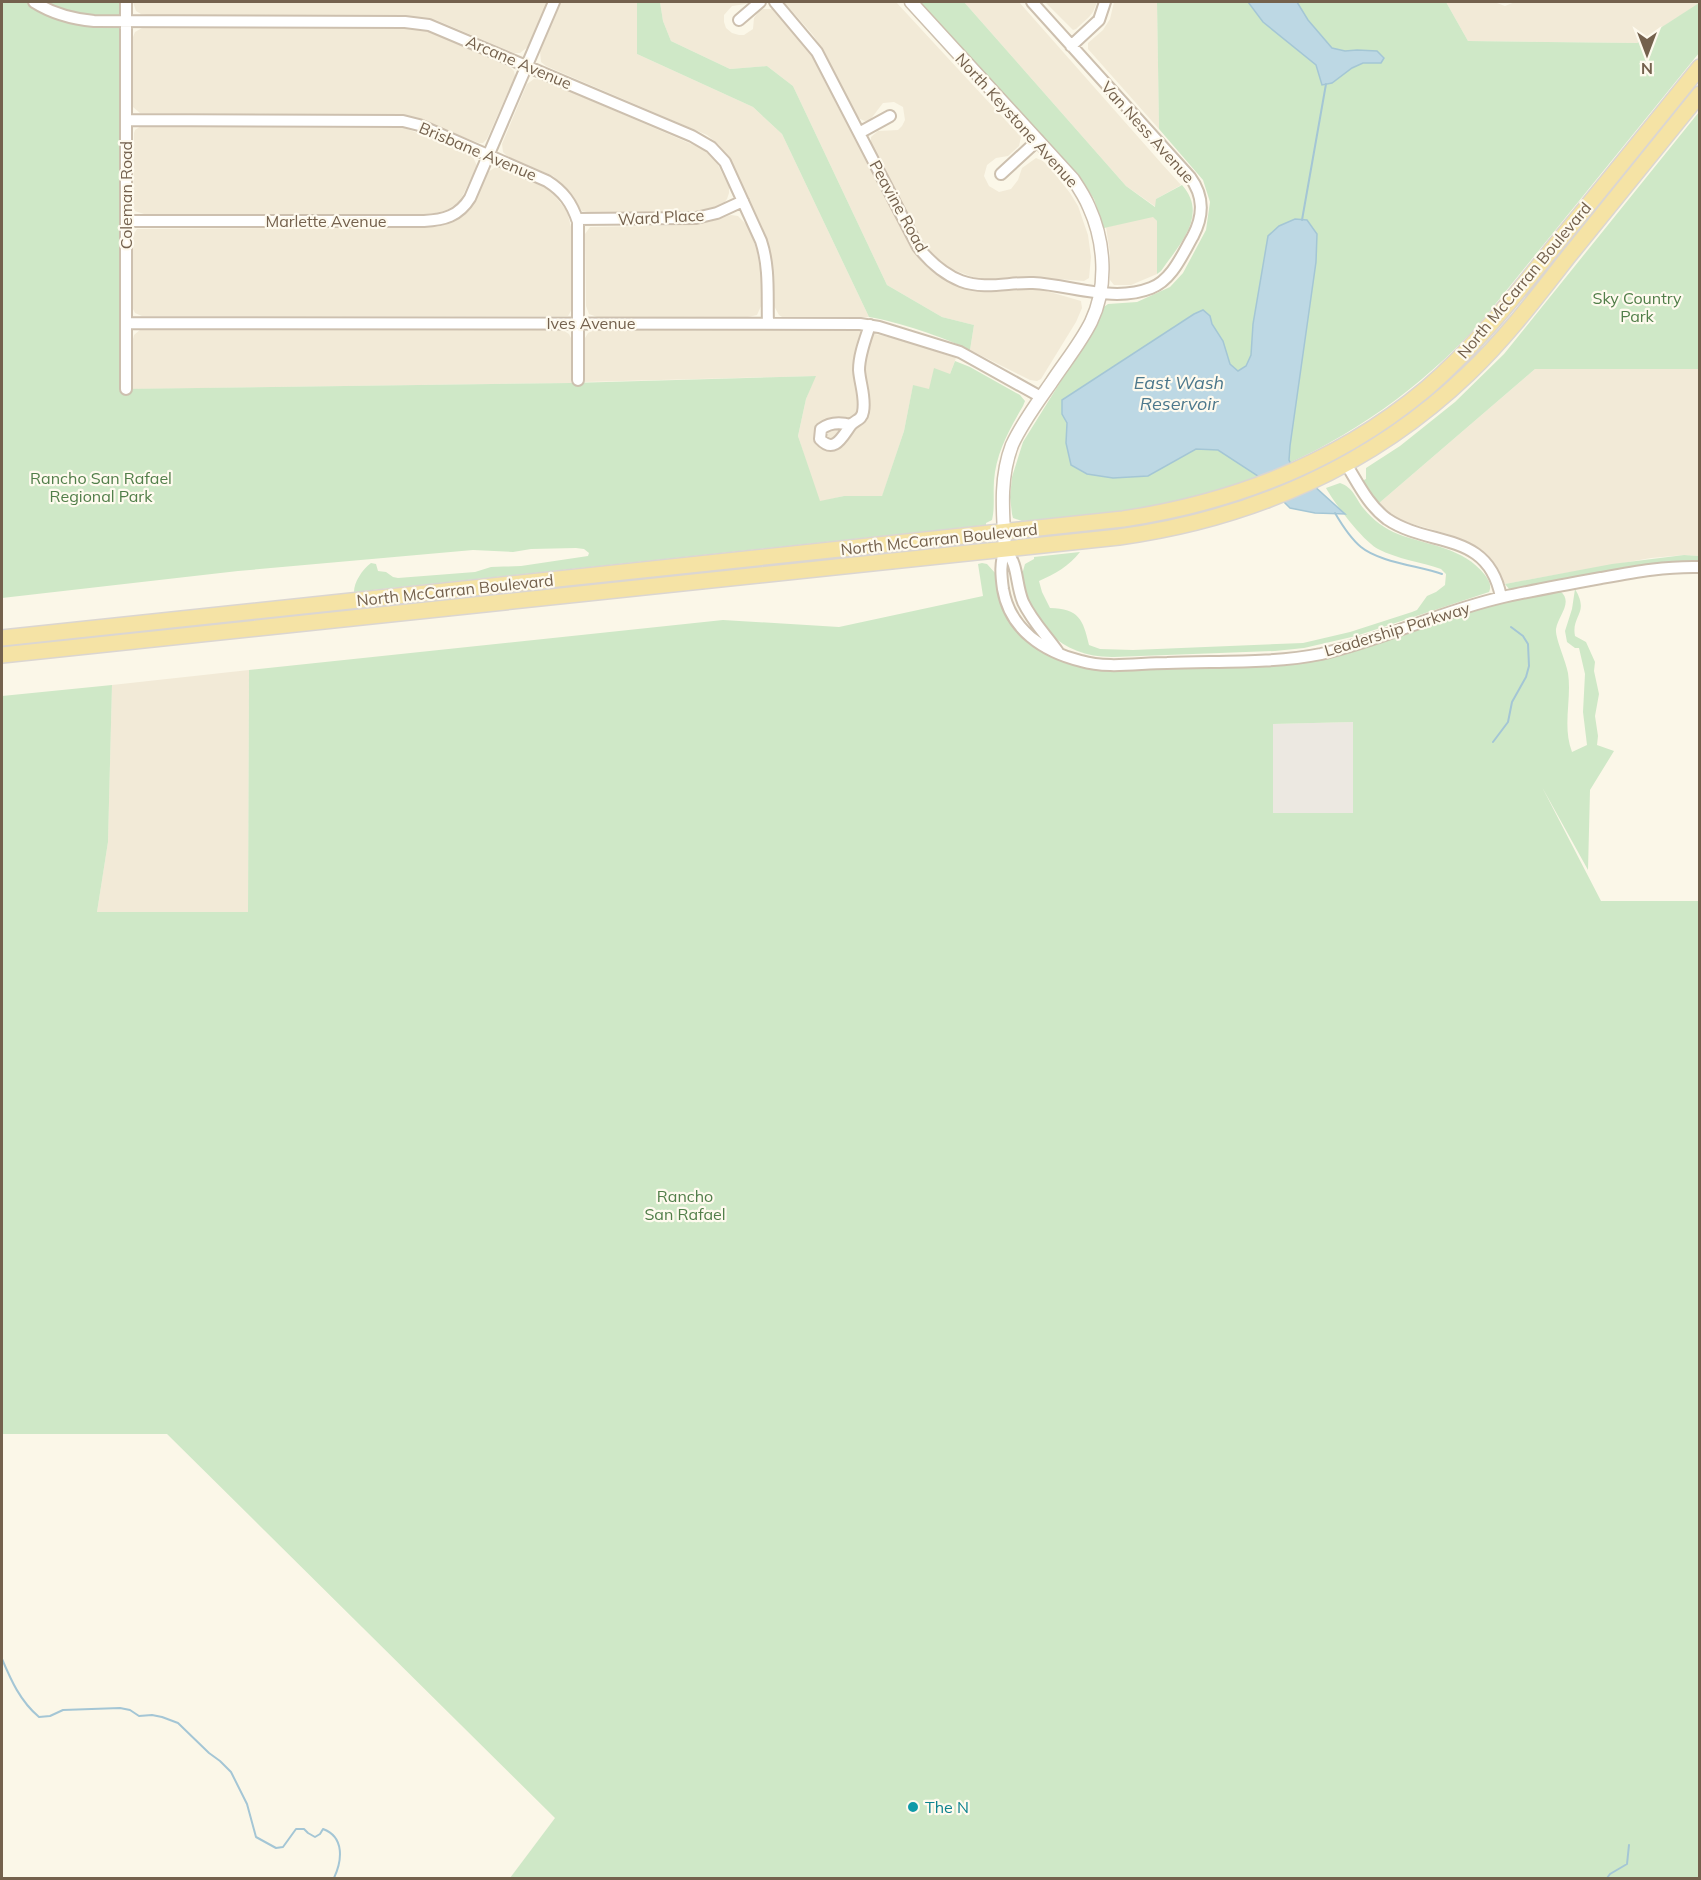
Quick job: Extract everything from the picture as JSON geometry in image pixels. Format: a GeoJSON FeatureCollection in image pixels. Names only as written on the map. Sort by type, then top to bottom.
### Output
{"type":"FeatureCollection","features":[{"type":"Feature","properties":{"kind":"main road","name":"North McCarran Boulevard"},"geometry":{"type":"LineString","coordinates":[[2,638],[1123,519],[1209,502],[1237,493],[1286,475],[1338,449],[1398,410],[1426,388],[1481,336],[1700,67]]}},
{"type":"Feature","properties":{"kind":"main road","name":"North McCarran Boulevard"},"geometry":{"type":"LineString","coordinates":[[2,655],[1119,537],[1194,524],[1254,505],[1318,478],[1379,444],[1409,423],[1467,375],[1520,317],[1700,94]]}},
{"type":"Feature","properties":{"kind":"main road"},"geometry":{"type":"LineString","coordinates":[[1346,464],[1346,456],[1361,435]]}},
{"type":"Feature","properties":{"kind":"main road"},"geometry":{"type":"LineString","coordinates":[[1318,478],[1337,458],[1338,449]]}},
{"type":"Feature","properties":{"kind":"main road"},"geometry":{"type":"LineString","coordinates":[[494,586],[496,603]]}},
{"type":"Feature","properties":{"kind":"street","name":"Arcane Avenue"},"geometry":{"type":"LineString","coordinates":[[34,2],[75,20],[418,23],[439,28],[703,141],[725,162],[765,252],[768,275],[768,324]]}},
{"type":"Feature","properties":{"kind":"street","name":"Coleman Road"},"geometry":{"type":"LineString","coordinates":[[126,2],[126,389]]}},
{"type":"Feature","properties":{"kind":"street","name":"Marlette Avenue"},"geometry":{"type":"LineString","coordinates":[[126,221],[438,220],[453,215],[466,204],[554,2]]}},
{"type":"Feature","properties":{"kind":"street"},"geometry":{"type":"LineString","coordinates":[[739,20],[760,2]]}},
{"type":"Feature","properties":{"kind":"street","name":"Peavine Road"},"geometry":{"type":"LineString","coordinates":[[775,2],[817,52],[918,247],[927,258],[943,272],[973,285],[1033,283],[1100,292]]}},
{"type":"Feature","properties":{"kind":"street","name":"North Keystone Avenue"},"geometry":{"type":"LineString","coordinates":[[911,2],[1073,179],[1090,209],[1101,250],[1100,292],[1090,323],[1021,428],[1008,459],[1003,487],[1005,549]]}},
{"type":"Feature","properties":{"kind":"street","name":"Van Ness Avenue"},"geometry":{"type":"LineString","coordinates":[[1032,2],[1190,177],[1196,185],[1202,202],[1202,213],[1194,233],[1172,272],[1163,282],[1152,288],[1126,294],[1100,292]]}},
{"type":"Feature","properties":{"kind":"street"},"geometry":{"type":"LineString","coordinates":[[1071,46],[1099,20],[1105,2]]}},
{"type":"Feature","properties":{"kind":"street"},"geometry":{"type":"LineString","coordinates":[[859,133],[890,116]]}},
{"type":"Feature","properties":{"kind":"street","name":"Brisbane Avenue"},"geometry":{"type":"LineString","coordinates":[[126,120],[396,120],[419,125],[557,187],[570,203],[577,219],[579,236],[578,380]]}},
{"type":"Feature","properties":{"kind":"street"},"geometry":{"type":"LineString","coordinates":[[1001,174],[1038,140]]}},
{"type":"Feature","properties":{"kind":"street","name":"Ward Place"},"geometry":{"type":"LineString","coordinates":[[577,219],[696,218],[717,213],[743,201]]}},
{"type":"Feature","properties":{"kind":"street","name":"Ives Avenue"},"geometry":{"type":"LineString","coordinates":[[126,323],[870,325],[967,355],[1041,397]]}},
{"type":"Feature","properties":{"kind":"street"},"geometry":{"type":"LineString","coordinates":[[851,425],[862,417],[864,410],[859,368],[862,348],[870,325]]}},
{"type":"Feature","properties":{"kind":"street"},"geometry":{"type":"LineString","coordinates":[[1346,464],[1370,503],[1379,513],[1399,526],[1454,543],[1474,553],[1490,569],[1499,586],[1501,597]]}},
{"type":"Feature","properties":{"kind":"street","name":"Leadership Parkway"},"geometry":{"type":"LineString","coordinates":[[1005,549],[1000,566],[1008,606],[1015,619],[1031,638],[1049,651],[1058,652],[1081,662],[1109,665],[1304,657],[1339,649],[1501,597],[1654,569],[1700,567]]}},
{"type":"Feature","properties":{"kind":"street","name":"Leadership Parkway"},"geometry":{"type":"LineString","coordinates":[[1005,549],[1015,564],[1019,589],[1029,613],[1058,652]]}},
{"type":"Feature","properties":{"kind":"shaded area"},"geometry":{"type":"Polygon","coordinates":[[[133,2],[548,2],[529,46],[520,53],[514,53],[436,20],[424,18],[391,15],[146,15],[136,11],[133,2]]]}},
{"type":"Feature","properties":{"kind":"shaded area"},"geometry":{"type":"Polygon","coordinates":[[[561,2],[637,2],[637,54],[753,107],[782,134],[869,317],[782,317],[779,315],[774,306],[773,265],[765,235],[731,160],[719,145],[707,135],[541,62],[540,51],[561,2]]]}},
{"type":"Feature","properties":{"kind":"shaded area"},"geometry":{"type":"Polygon","coordinates":[[[660,2],[751,2],[732,6],[724,15],[726,28],[739,35],[744,35],[753,29],[754,18],[759,11],[773,9],[805,45],[914,250],[929,269],[950,283],[971,291],[1043,290],[1081,301],[1082,308],[1076,322],[1041,379],[1030,380],[970,350],[974,325],[942,317],[887,285],[793,86],[767,66],[730,69],[671,41],[663,21],[660,2]]]}},
{"type":"Feature","properties":{"kind":"shaded area"},"geometry":{"type":"Polygon","coordinates":[[[784,2],[896,2],[1021,137],[1019,146],[1008,156],[996,158],[987,165],[984,176],[989,186],[999,192],[1011,189],[1018,180],[1022,168],[1036,158],[1050,168],[1070,193],[1078,206],[1088,235],[1091,257],[1089,278],[1084,281],[1029,277],[986,280],[949,268],[939,261],[922,242],[871,143],[871,137],[878,131],[898,130],[902,126],[905,120],[903,107],[894,102],[883,103],[870,120],[860,119],[813,35],[784,2]]]}},
{"type":"Feature","properties":{"kind":"shaded area"},"geometry":{"type":"Polygon","coordinates":[[[964,2],[1019,2],[1181,185],[1156,199],[1156,207],[1126,186],[964,2]]]}},
{"type":"Feature","properties":{"kind":"shaded area"},"geometry":{"type":"Polygon","coordinates":[[[1045,2],[1097,2],[1089,17],[1073,30],[1045,2]]]}},
{"type":"Feature","properties":{"kind":"shaded area"},"geometry":{"type":"Polygon","coordinates":[[[1114,2],[1157,2],[1159,129],[1088,49],[1088,43],[1103,30],[1110,19],[1114,2]]]}},
{"type":"Feature","properties":{"kind":"shaded area"},"geometry":{"type":"Polygon","coordinates":[[[1446,2],[1494,2],[1505,6],[1515,2],[1700,3],[1637,43],[1468,41],[1446,2]]]}},
{"type":"Feature","properties":{"kind":"shaded area"},"geometry":{"type":"Polygon","coordinates":[[[142,28],[415,28],[438,34],[507,64],[514,71],[515,76],[487,139],[483,143],[404,115],[140,113],[133,107],[133,37],[135,32],[142,28]]]}},
{"type":"Feature","properties":{"kind":"shaded area"},"geometry":{"type":"Polygon","coordinates":[[[534,79],[544,80],[705,150],[715,159],[729,187],[727,199],[724,203],[711,209],[693,212],[582,211],[566,188],[553,176],[507,156],[503,152],[502,144],[527,84],[534,79]]]}},
{"type":"Feature","properties":{"kind":"shaded area"},"geometry":{"type":"Polygon","coordinates":[[[141,126],[405,128],[469,154],[477,166],[460,201],[447,210],[431,214],[144,214],[135,211],[133,207],[134,133],[141,126]]]}},
{"type":"Feature","properties":{"kind":"shaded area"},"geometry":{"type":"Polygon","coordinates":[[[496,167],[550,190],[567,211],[571,227],[572,309],[568,316],[142,316],[135,313],[133,309],[133,235],[137,229],[438,227],[454,221],[470,209],[488,172],[496,167]]]}},
{"type":"Feature","properties":{"kind":"shaded area"},"geometry":{"type":"Polygon","coordinates":[[[731,215],[738,216],[748,226],[757,251],[761,275],[761,306],[757,315],[748,317],[597,317],[589,314],[586,306],[585,234],[590,227],[689,225],[731,215]]]}},
{"type":"Feature","properties":{"kind":"shaded area"},"geometry":{"type":"Polygon","coordinates":[[[1153,216],[1157,221],[1157,274],[1131,285],[1114,285],[1110,280],[1110,254],[1106,227],[1153,216]]]}},
{"type":"Feature","properties":{"kind":"shaded area"},"geometry":{"type":"Polygon","coordinates":[[[141,329],[561,329],[571,338],[571,383],[133,389],[133,339],[141,329]]]}},
{"type":"Feature","properties":{"kind":"shaded area"},"geometry":{"type":"Polygon","coordinates":[[[601,329],[856,330],[898,339],[956,358],[950,374],[929,390],[913,386],[904,431],[882,497],[844,496],[819,502],[798,436],[806,399],[815,376],[584,382],[585,338],[588,333],[601,329]]]}},
{"type":"Feature","properties":{"kind":"shaded area"},"geometry":{"type":"Polygon","coordinates":[[[1535,369],[1699,369],[1699,556],[1651,558],[1505,584],[1492,563],[1474,546],[1448,534],[1402,521],[1378,504],[1535,369]]]}},
{"type":"Feature","properties":{"kind":"shaded area"},"geometry":{"type":"Polygon","coordinates":[[[249,670],[248,912],[97,912],[108,842],[112,685],[249,670]]]}},
{"type":"Feature","properties":{"kind":"shaded area"},"geometry":{"type":"Polygon","coordinates":[[[1353,722],[1353,814],[1273,814],[1273,724],[1353,722]]]}},
{"type":"Feature","properties":{"kind":"green space","name":"Rancho San Rafael Regional Park"},"geometry":{"type":"Polygon","coordinates":[[[2,2],[120,2],[120,389],[571,383],[816,376],[806,399],[798,436],[820,501],[844,496],[882,496],[904,431],[913,385],[929,389],[934,368],[950,374],[955,361],[1020,395],[1025,401],[997,461],[992,520],[986,525],[354,592],[359,576],[371,563],[376,564],[378,571],[398,578],[475,572],[491,567],[521,566],[588,556],[589,553],[584,549],[576,548],[531,549],[513,552],[473,550],[238,571],[2,598],[2,2]]]}},
{"type":"Feature","properties":{"kind":"green space"},"geometry":{"type":"Polygon","coordinates":[[[637,2],[660,2],[663,21],[671,41],[730,69],[767,66],[793,86],[887,285],[942,317],[974,325],[970,350],[921,330],[869,317],[782,134],[753,107],[637,54],[637,2]]]}},
{"type":"Feature","properties":{"kind":"green space"},"geometry":{"type":"Polygon","coordinates":[[[919,2],[964,2],[1126,186],[1155,207],[1156,199],[1182,185],[1190,196],[1193,207],[1192,219],[1183,240],[1161,271],[1157,274],[1157,221],[1153,217],[1104,228],[1094,199],[1078,174],[919,2]]]}},
{"type":"Feature","properties":{"kind":"green space"},"geometry":{"type":"Polygon","coordinates":[[[1157,2],[1446,2],[1468,41],[1637,43],[1699,3],[1699,53],[1480,323],[1446,357],[1372,417],[1332,442],[1290,463],[1246,481],[1200,495],[1120,511],[1022,521],[1013,518],[1010,497],[1012,477],[1023,442],[1084,344],[1101,309],[1108,304],[1137,302],[1170,287],[1183,273],[1206,230],[1210,202],[1203,180],[1159,129],[1157,2]]]}},
{"type":"Feature","properties":{"kind":"green space","name":"Sky Country Park"},"geometry":{"type":"Polygon","coordinates":[[[1699,112],[1699,369],[1535,369],[1378,504],[1362,481],[1366,479],[1366,468],[1400,446],[1455,402],[1504,354],[1699,112]]]}},
{"type":"Feature","properties":{"kind":"green space"},"geometry":{"type":"Polygon","coordinates":[[[1340,483],[1351,491],[1371,517],[1388,530],[1445,548],[1466,558],[1485,575],[1490,585],[1489,592],[1356,636],[1304,648],[1114,657],[1095,656],[1063,644],[1040,622],[1031,607],[1021,572],[1025,564],[1034,557],[1080,552],[1061,569],[1039,581],[1050,608],[1074,613],[1082,622],[1089,645],[1100,649],[1133,650],[1303,643],[1350,632],[1417,610],[1427,596],[1445,585],[1446,574],[1441,569],[1378,549],[1364,538],[1326,488],[1340,483]]]}},
{"type":"Feature","properties":{"kind":"green space"},"geometry":{"type":"Polygon","coordinates":[[[1684,555],[1699,556],[1699,562],[1650,564],[1512,589],[1505,584],[1612,564],[1684,555]]]}},
{"type":"Feature","properties":{"kind":"green space","name":"Rancho San Rafael"},"geometry":{"type":"Polygon","coordinates":[[[978,564],[987,564],[996,574],[999,574],[1001,592],[1039,647],[1069,664],[1100,671],[1273,665],[1372,645],[1481,608],[1560,591],[1566,600],[1556,633],[1568,673],[1567,722],[1572,752],[1587,745],[1583,712],[1585,674],[1579,648],[1567,642],[1565,631],[1575,589],[1581,609],[1575,623],[1575,636],[1586,642],[1595,662],[1594,671],[1599,694],[1595,716],[1597,745],[1614,751],[1590,790],[1588,870],[1542,787],[1601,901],[1699,901],[1699,1878],[510,1878],[555,1818],[167,1434],[2,1434],[2,696],[112,685],[108,842],[97,912],[248,912],[249,670],[723,620],[839,627],[983,596],[978,564]],[[1353,722],[1273,724],[1273,813],[1353,813],[1353,722]]]}},
{"type":"Feature","properties":{"kind":"water"},"geometry":{"type":"Polygon","coordinates":[[[1248,2],[1297,2],[1308,20],[1332,48],[1345,51],[1377,51],[1384,58],[1381,63],[1363,63],[1332,83],[1322,85],[1316,65],[1263,22],[1248,2]]]}},
{"type":"Feature","properties":{"kind":"water","name":"East Wash Reservoir"},"geometry":{"type":"Polygon","coordinates":[[[1295,219],[1307,220],[1317,234],[1316,262],[1289,460],[1297,478],[1314,486],[1345,514],[1315,513],[1290,508],[1258,476],[1218,450],[1196,449],[1148,476],[1113,478],[1087,474],[1071,465],[1066,443],[1067,423],[1062,414],[1062,400],[1194,314],[1203,310],[1210,316],[1212,324],[1223,341],[1230,364],[1238,371],[1246,366],[1251,355],[1253,324],[1268,236],[1279,226],[1295,219]]]}},
{"type":"Feature","properties":{"kind":"waterway"},"geometry":{"type":"LineString","coordinates":[[1302,220],[1326,84]]}},
{"type":"Feature","properties":{"kind":"waterway"},"geometry":{"type":"LineString","coordinates":[[1335,513],[1353,540],[1369,552],[1388,560],[1442,574]]}},
{"type":"Feature","properties":{"kind":"waterway"},"geometry":{"type":"LineString","coordinates":[[1493,742],[1508,722],[1512,702],[1526,677],[1529,666],[1528,644],[1523,636],[1511,627]]}},
{"type":"Feature","properties":{"kind":"waterway"},"geometry":{"type":"LineString","coordinates":[[2,1659],[21,1697],[39,1717],[50,1716],[63,1710],[120,1708],[130,1710],[139,1716],[152,1715],[178,1723],[231,1772],[247,1804],[256,1837],[276,1848],[283,1847],[296,1829],[304,1829],[315,1837],[323,1829],[330,1833],[340,1850],[339,1864],[334,1878]]}},
{"type":"Feature","properties":{"kind":"waterway"},"geometry":{"type":"LineString","coordinates":[[1607,1878],[1627,1864],[1629,1845]]}},
{"type":"Feature","properties":{"kind":"place","name":"The N"},"geometry":{"type":"Point","coordinates":[913,1807]}}]}
